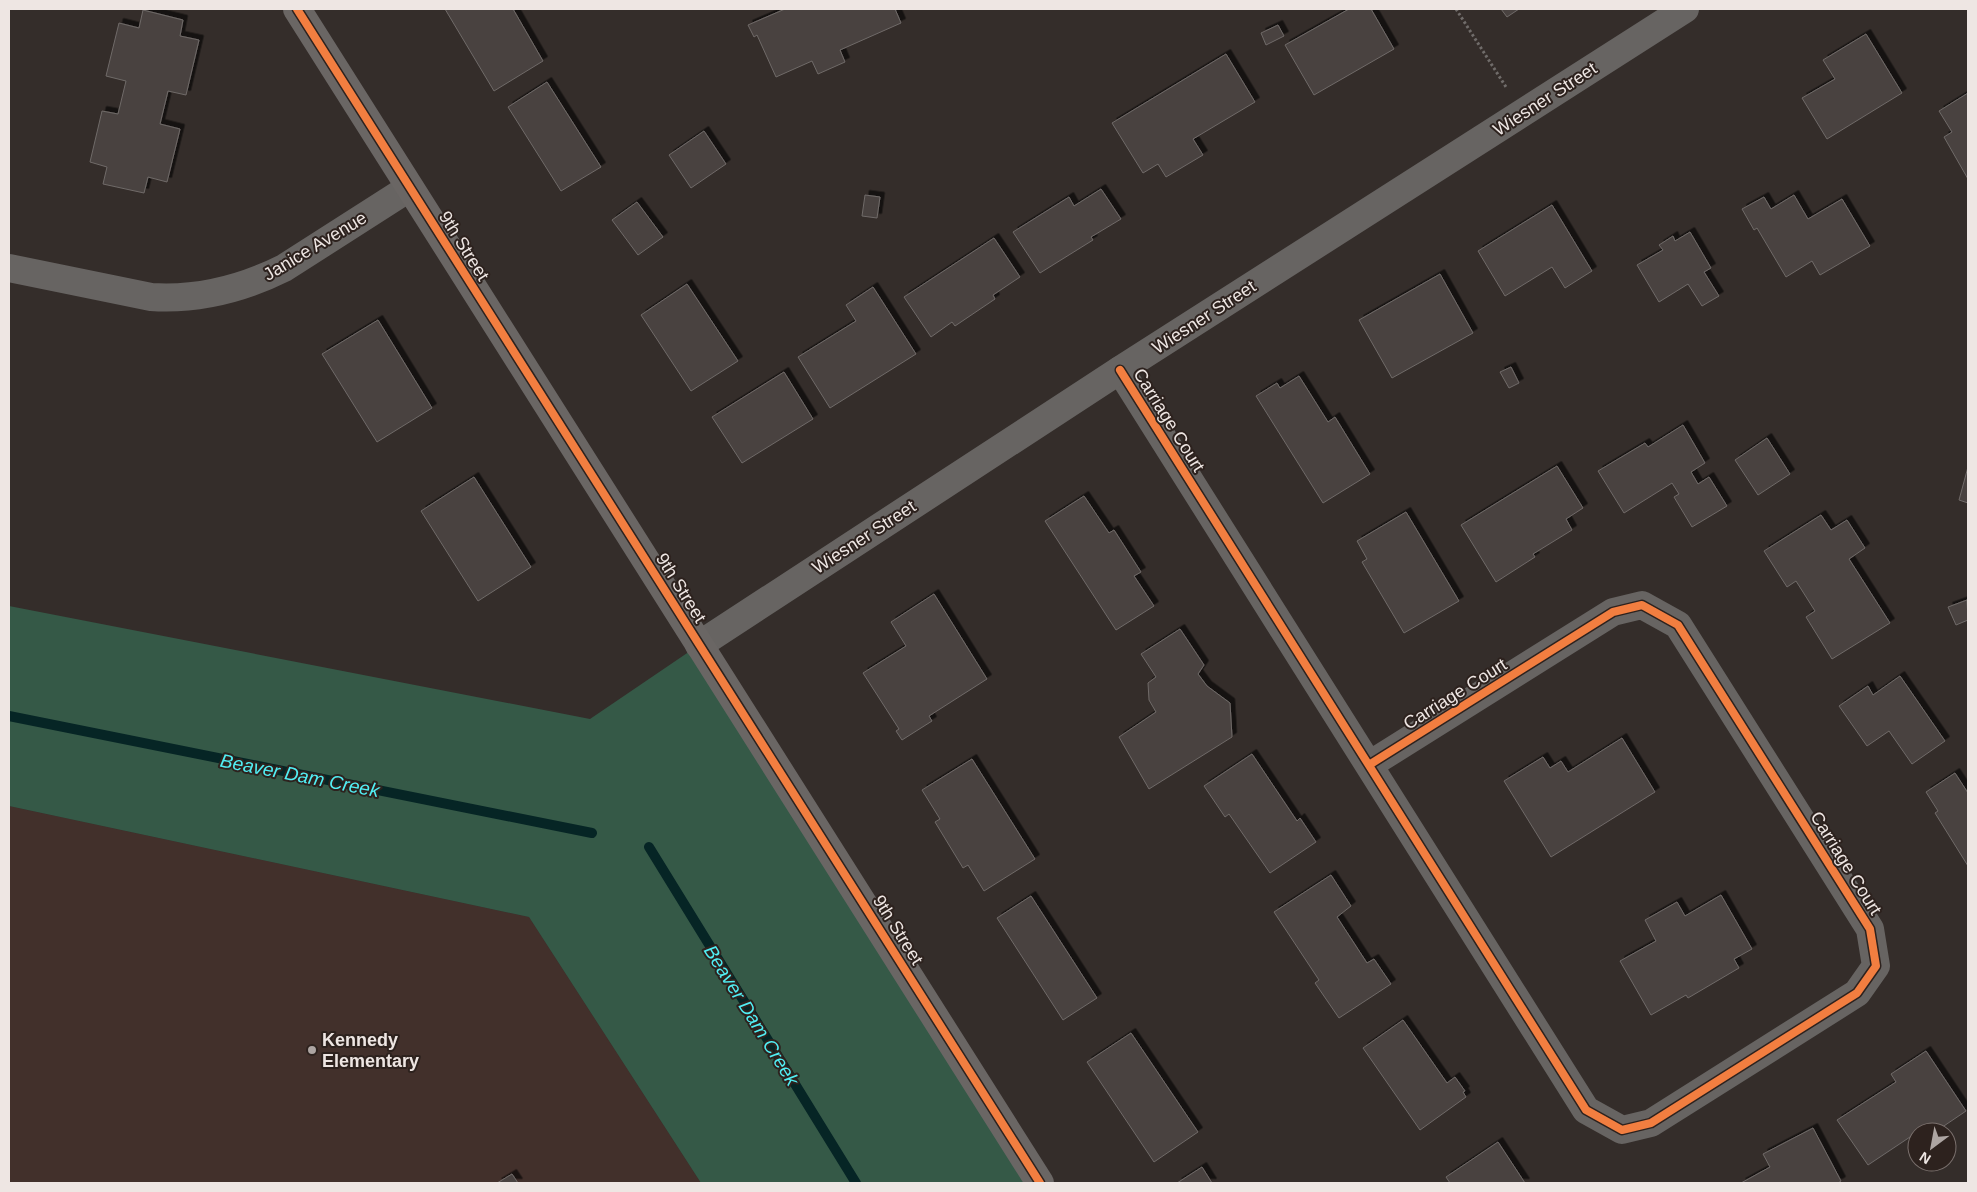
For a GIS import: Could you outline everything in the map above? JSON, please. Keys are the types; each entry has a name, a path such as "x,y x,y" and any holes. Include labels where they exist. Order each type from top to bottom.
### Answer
{"street":[{"name":"9th Street","path":"296,9 1040,1183"},
{"name":"Wiesner Street","path":"699,645 1120,370 1685,9"},
{"name":"Janice Avenue","path":"9,268 151,297 173,298 216,293 264,278 284,268 409,188"},
{"name":"Carriage Court","path":"1120,370 1586,1110 1622,1130 1651,1123 1857,993 1876,966 1870,929 1678,624 1642,605 1613,612 1369,765"}],"path":[{"path":"1456,9 1522,113"}],"shaded area":[{"name":"Kennedy Elementary","path":"9,806 529,917 701,1183 9,1183"}],"green space":[{"path":"9,606 590,719 699,645 1040,1183 701,1183 529,917 9,806"}],"building":[{"path":"445,9 513,9 543,61 494,91"},
{"path":"785,9 895,9 901,23 840,50 845,62 818,74 812,61 776,77 757,35 754,37 748,25"},
{"path":"1349,9 1371,9 1394,49 1314,95 1285,45"},
{"path":"1501,9 1519,9 1507,17"},
{"path":"143,10 183,20 180,36 199,40 186,95 168,91 160,124 180,129 167,182 148,177 144,193 103,184 107,167 90,162 102,111 118,114 126,81 106,76 119,23 139,28"},
{"path":"1278,25 1284,36 1266,45 1261,33"},
{"path":"1866,34 1902,93 1827,139 1802,98 1835,79 1823,60"},
{"path":"1226,54 1255,102 1193,139 1203,155 1166,177 1158,164 1143,173 1112,123"},
{"path":"547,82 601,167 561,191 508,107"},
{"path":"1968,93 1968,179 1944,137 1952,132 1939,111"},
{"path":"704,131 726,164 691,188 669,155"},
{"path":"1101,189 1121,219 1091,237 1093,240 1040,273 1013,232 1069,197 1074,206"},
{"path":"865,195 880,197 877,218 862,216"},
{"path":"1794,195 1808,219 1842,199 1870,246 1820,275 1812,261 1786,277 1757,228 1754,230 1742,209 1764,197 1771,209"},
{"path":"637,202 663,237 638,255 612,220"},
{"path":"1552,205 1592,271 1565,288 1552,267 1505,296 1478,251"},
{"path":"1690,232 1711,268 1704,272 1719,296 1702,306 1688,284 1659,302 1637,265 1663,250 1659,245 1673,236 1675,241"},
{"path":"994,238 1020,277 993,295 995,299 955,326 952,322 931,337 904,297"},
{"path":"1440,274 1473,333 1392,378 1359,320"},
{"path":"687,284 738,361 691,391 641,315"},
{"path":"873,287 916,354 830,408 798,357 856,321 846,305"},
{"path":"378,320 432,408 377,442 322,354"},
{"path":"1511,367 1519,383 1509,388 1500,372"},
{"path":"784,372 813,419 742,463 712,417"},
{"path":"1299,376 1328,422 1335,417 1370,474 1323,503 1256,396 1277,383 1280,388"},
{"path":"1683,425 1705,463 1691,472 1698,484 1709,477 1727,506 1692,527 1674,497 1679,494 1672,483 1624,513 1598,471 1645,443 1648,447"},
{"path":"1767,438 1790,474 1758,495 1735,460"},
{"path":"1557,466 1583,508 1566,519 1572,530 1533,554 1535,557 1496,582 1461,525"},
{"path":"1968,467 1968,503 1959,500"},
{"path":"474,477 531,567 478,601 421,511"},
{"path":"1084,496 1109,533 1114,530 1141,572 1134,576 1154,606 1116,630 1045,521"},
{"path":"1406,512 1459,601 1404,633 1362,562 1367,559 1357,541"},
{"path":"1821,515 1831,530 1847,520 1865,548 1849,559 1890,623 1832,659 1806,617 1815,611 1796,581 1787,587 1764,551"},
{"path":"934,594 987,679 929,716 932,721 902,740 896,731 899,729 863,673 906,646 891,622"},
{"path":"1967,600 1968,620 1956,625 1948,607"},
{"path":"1180,629 1204,665 1198,674 1207,686 1230,703 1232,737 1149,789 1119,737 1156,712 1149,700 1148,683 1156,677 1141,654"},
{"path":"1900,676 1945,741 1912,764 1889,731 1867,746 1839,706 1868,686 1873,695"},
{"path":"1622,738 1655,792 1551,857 1504,781 1543,757 1550,768 1561,761 1568,772"},
{"path":"1252,754 1297,821 1300,818 1316,842 1270,873 1229,814 1225,817 1204,786"},
{"path":"972,759 1035,859 984,891 968,865 963,868 935,822 940,819 922,790"},
{"path":"1955,773 1968,793 1968,866 1935,813 1938,811 1926,792"},
{"path":"1331,875 1351,906 1337,917 1367,963 1374,959 1391,984 1339,1018 1315,983 1319,980 1274,912"},
{"path":"1721,895 1752,949 1734,959 1739,968 1688,998 1686,995 1651,1015 1620,961 1656,941 1645,920 1677,902 1685,916"},
{"path":"1031,896 1097,998 1063,1020 997,918"},
{"path":"1403,1020 1447,1083 1455,1077 1465,1091 1463,1092 1466,1097 1420,1130 1363,1048"},
{"path":"1131,1033 1198,1132 1154,1162 1087,1062"},
{"path":"1926,1051 1966,1111 1950,1122 1907,1122 1907,1139 1868,1165 1837,1120 1896,1082 1891,1074"},
{"path":"1813,1128 1841,1181 1838,1183 1741,1183 1770,1167 1763,1154"},
{"path":"1498,1142 1525,1183 1450,1183 1446,1177"},
{"path":"1202,1167 1212,1183 1177,1183"},
{"path":"512,1174 518,1183 497,1183"}],"waterway":[{"name":"Beaver Dam Creek","path":"9,716 592,833"},
{"name":"Beaver Dam Creek","path":"649,847 856,1183"}],"cycle path":[{"path":"297,9 1040,1183"},
{"path":"1120,370 1586,1110 1622,1130 1651,1123 1857,993 1876,966 1870,929 1678,625 1642,605 1613,612 1369,765"}],"place":[{"name":"Kennedy Elementary","path":"312,1050"}]}
